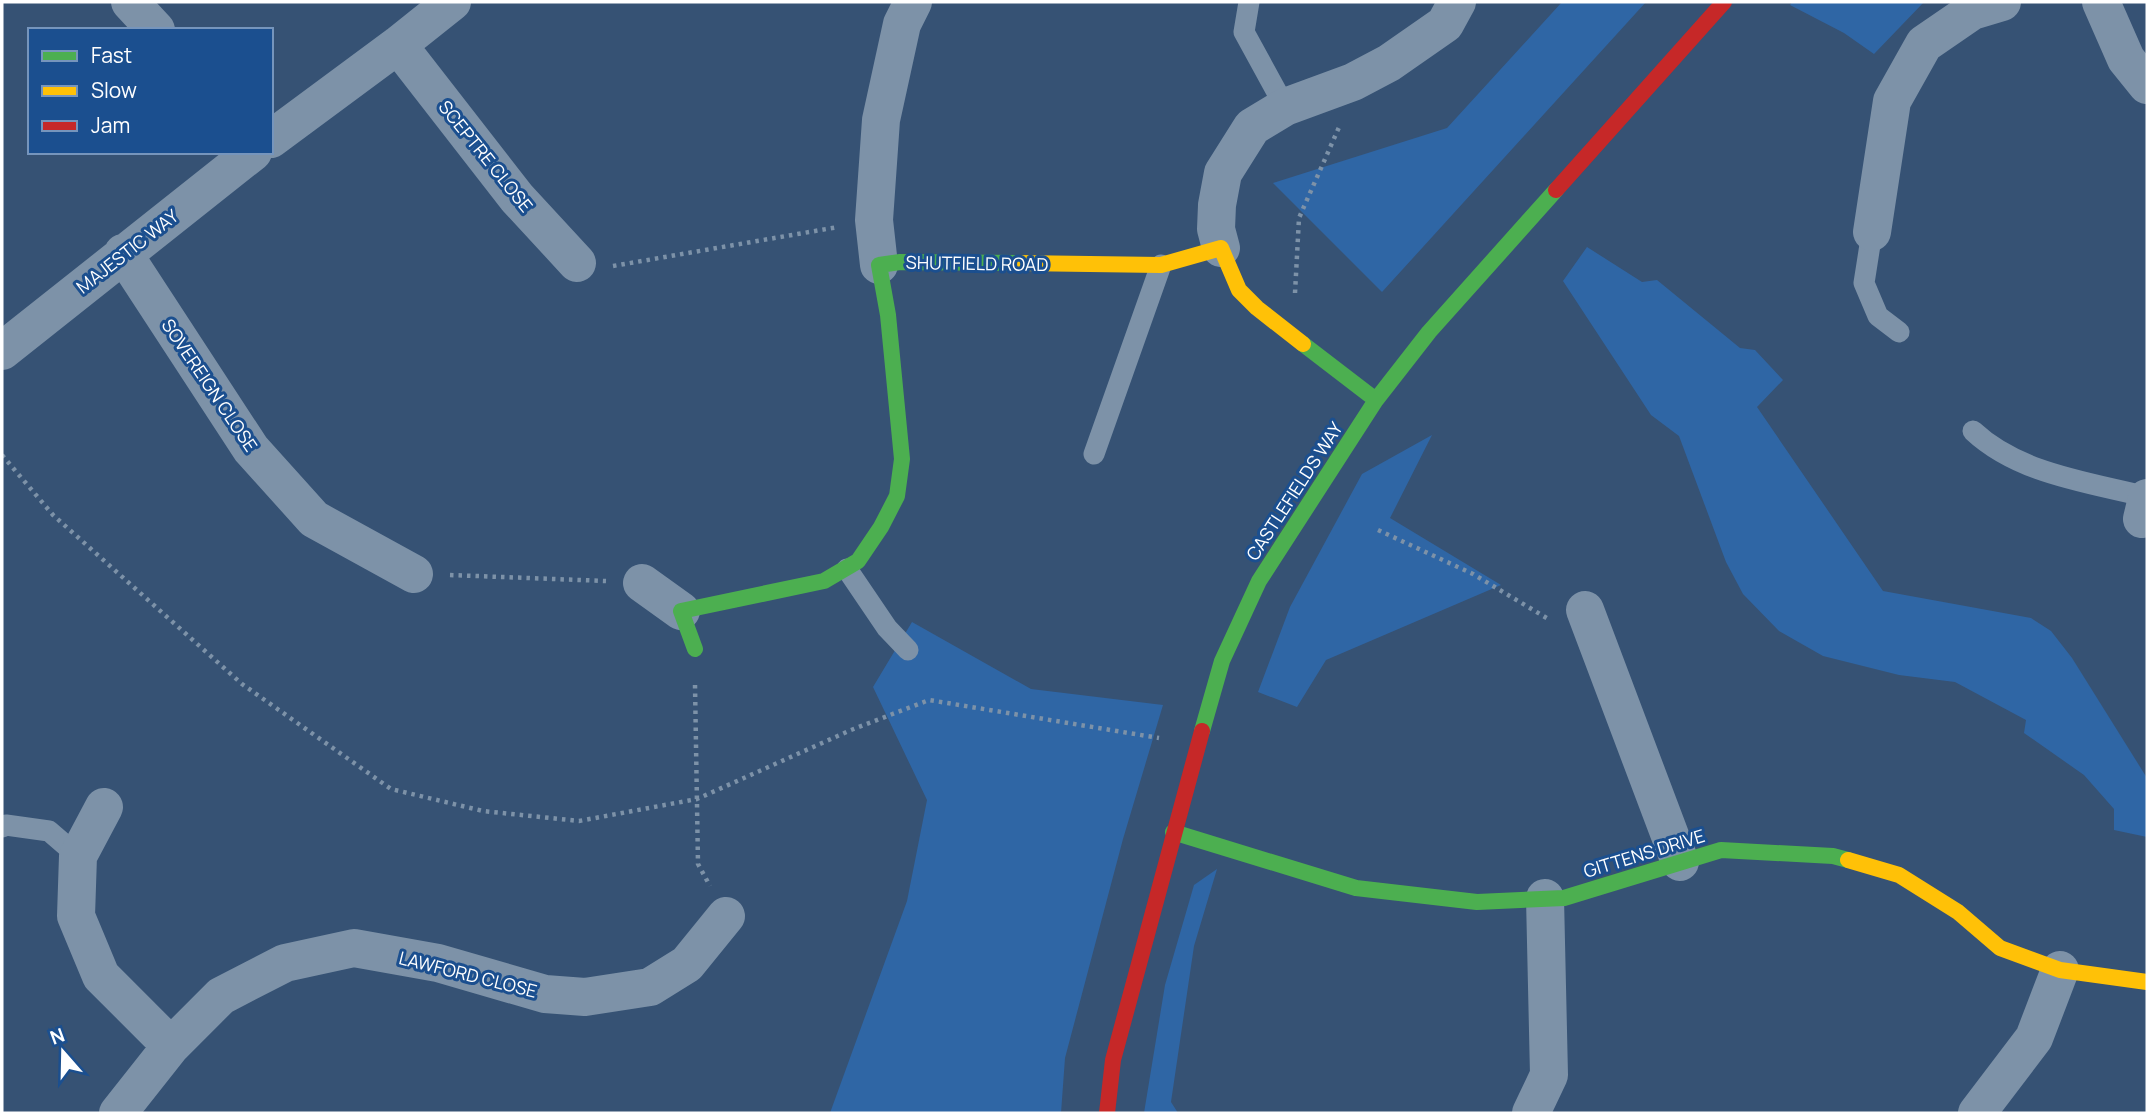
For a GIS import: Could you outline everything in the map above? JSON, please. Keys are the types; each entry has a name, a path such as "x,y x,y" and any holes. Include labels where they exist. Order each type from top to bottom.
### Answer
{"street":[{"path":"130,2 154,28"},
{"path":"273,138 452,2"},
{"path":"879,265 874,220 881,120 902,24 913,2"},
{"path":"1376,400 1257,308 1239,290 1221,248 1216,229 1216,205 1223,173 1252,127 1285,107 1353,82 1389,63 1445,24 1457,2"},
{"name":"CASTLEFIELDS WAY","path":"1107,1113 1113,1060 1173,832 1222,662 1259,582 1376,400 1429,332 1724,2"},
{"path":"1872,232 1892,101 1924,44 1972,11 2002,2"},
{"path":"2102,2 2126,59 2147,85"},
{"name":"SCEPTRE CLOSE","path":"398,45 517,198 577,263"},
{"name":"MAJESTIC WAY","path":"2,351 250,154"},
{"name":"SHUTFIELD ROAD","path":"681,611 824,580 858,561 881,527 897,496 902,459 888,315 879,265 914,262 1161,265 1221,248"},
{"name":"SOVEREIGN CLOSE","path":"123,253 251,449 314,519 414,574"},
{"path":"642,583 681,611 695,649"},
{"path":"1589,620 1680,862"},
{"path":"104,807 78,856 76,916 101,976 171,1046"},
{"name":"GITTENS DRIVE","path":"1173,832 1356,888 1477,902 1564,898 1721,850 1833,856 1899,875 1958,912 2000,948 2060,970 2147,982"},
{"path":"1531,1113 1549,1075 1545,898"},
{"name":"LAWFORD CLOSE","path":"118,1113 171,1046 221,996 285,963 354,948 438,963 545,994 586,997 650,987 687,964 726,916"},
{"path":"1977,1113 2034,1038 2060,970"}],"lane":[{"path":"1249,2 1244,32 1285,107"},
{"path":"1872,232 1864,283 1878,316 1899,332"},
{"path":"1094,454 1161,265"},
{"path":"1973,431 1988,445 2035,468 2145,505"},
{"path":"847,569 887,628 908,650"},
{"path":"2,827 6,825 49,831 78,856"}],"path":[{"path":"1295,296 1299,218 1354,94 1353,82"},
{"path":"577,263 618,266 874,220"},
{"path":"2,455 53,515 242,684 391,789 483,811 579,821 697,799 850,730 929,700 1158,738"},
{"path":"1378,530 1473,575 1560,626 1589,620"},
{"path":"414,574 642,583"},
{"path":"695,649 698,864 726,916"}],"shaded area":[{"path":"1562,2 1646,2 1382,292 1273,183 1447,128"},
{"path":"1792,2 1924,2 1874,54 1844,33 1790,5"},
{"path":"1587,247 1642,282 1657,280 1740,348 1755,350 1783,380 1757,407 1883,591 2031,618 2051,631 2072,658 2147,778 2147,837 2114,830 2114,809 2084,775 2024,733 2026,720 1955,682 1899,675 1823,656 1779,631 1743,594 1726,562 1679,436 1651,415 1563,281"},
{"path":"1432,435 1390,518 1501,585 1326,660 1297,707 1258,692 1290,607 1362,474"},
{"path":"912,622 1031,689 1163,705 1123,839 1065,1058 1061,1113 830,1113 907,901 927,800 873,687"},
{"path":"1217,869 1194,946 1171,1102 1178,1113 1144,1113 1165,985 1194,885"}],"traffic: fast":[{"path":"1202,731 1222,661 1259,581 1376,400 1429,332 1556,190"},
{"path":"695,649 681,611 824,581 858,561 881,527 897,496 902,459 888,315 879,265 900,262 1018,263"},
{"path":"1303,344 1376,400"},
{"path":"1173,832 1356,888 1477,902 1564,898 1721,850 1833,856 1848,860"}],"traffic: slow":[{"path":"1018,263 1161,265 1221,248 1239,290 1257,308 1303,344"},
{"path":"1848,860 1899,875 1958,912 2000,948 2060,970 2147,982"}],"traffic: jam":[{"path":"1556,190 1724,2"},
{"path":"1107,1113 1113,1060 1202,731"}]}
